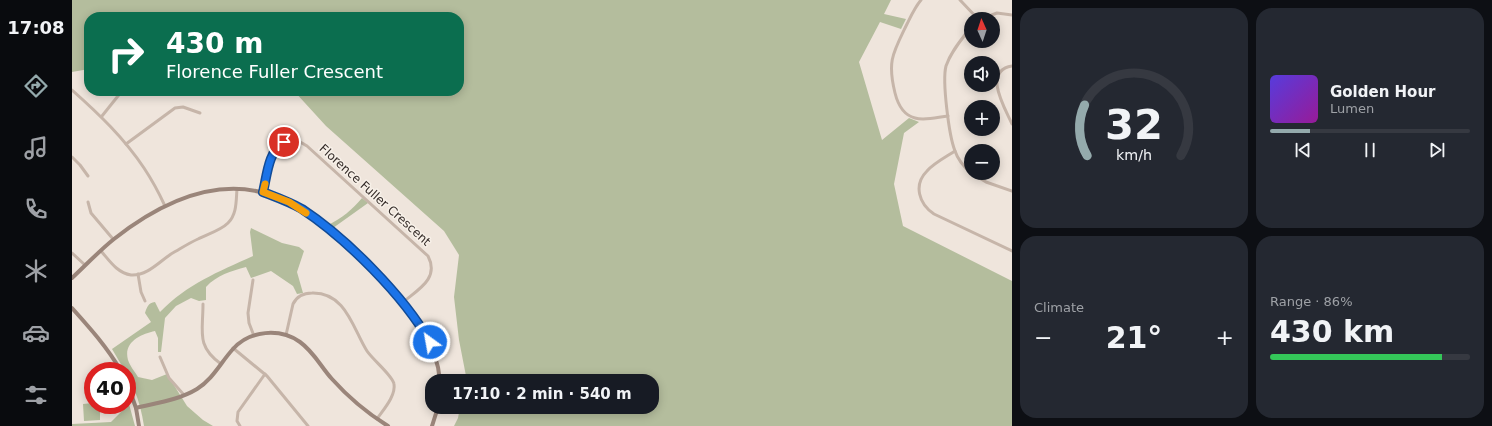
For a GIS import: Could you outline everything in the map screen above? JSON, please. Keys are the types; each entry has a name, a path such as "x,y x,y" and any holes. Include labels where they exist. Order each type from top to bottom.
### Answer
{"street":[{"path":"921,0 895,48 891,61 891,78 898,102 902,110 907,115 916,119 948,116"},
{"path":"960,0 972,12"},
{"path":"1000,13 1012,15"},
{"path":"964,36 954,50 946,66 944,84 948,116 955,151 964,166"},
{"path":"1012,66 1002,70 996,80 997,88 1012,124"},
{"path":"72,90 102,116 126,144 147,173 166,206"},
{"path":"102,116 118,96"},
{"path":"126,144 175,108 183,107 200,113"},
{"name":"Florence Fuller Crescent","path":"263,192 272,156 279,145 289,140 299,141 307,146 428,256 432,268 429,279 402,303"},
{"path":"955,151 928,170 922,178 919,190 922,203 934,214 1012,251"},
{"path":"72,157 88,176"},
{"path":"983,180 1012,191"},
{"path":"101,250 121,271 129,274 138,274 150,270 176,251 201,237 221,229 228,223 234,212 236,189"},
{"path":"72,280 85,265 113,239 146,217 180,198 207,190 236,189 263,192 289,202 316,220 357,255 402,303 424,332 430,342 438,365 439,374"},
{"path":"88,202 91,213 113,239"},
{"path":"72,253 85,265"},
{"path":"138,274 141,292 145,301"},
{"path":"253,280 248,313 249,323 254,336"},
{"path":"286,336 293,304 301,295 316,293 323,294 340,304 350,317 367,351 394,382 393,393 377,419"},
{"path":"203,304 203,343 208,353 221,364"},
{"path":"72,310 97,336 115,362"},
{"path":"139,426 136,408 184,396 205,383 234,348 243,341 266,333 278,333 306,346 344,392 363,409 388,426"},
{"path":"234,348 265,374 308,426"},
{"path":"160,357 169,378 184,396"},
{"path":"240,426 237,421 238,412 265,374"},
{"path":"432,426 436,414"}],"green space":[{"path":"72,0 891,0 884,14 906,19 901,29 880,22 859,62 882,140 909,118 919,122 904,133 894,184 903,226 1012,281 1012,426 454,426 459,414 659,414 659,374 466,374 459,340 454,297 459,255 444,231 326,126 299,96 464,96 464,12 84,12 84,70 72,72"},
{"path":"362,198 368,203 333,228 328,225 338,220"},
{"path":"251,228 282,243 299,247 304,251 297,272 303,293 297,294 293,286 271,271 251,278 246,267 224,274 215,279 206,287 206,300 199,301 191,298 176,306 165,318 161,352 158,352 158,338 155,331 144,334 134,340 128,348 127,354 129,362 120,362 112,349 151,322 145,313 149,304 155,302 160,312 170,302 192,286 215,273 253,256 250,232"},
{"path":"136,374 138,377 152,380 167,374 187,406 203,420 213,426 144,426 136,395"},
{"path":"83,404 84,414 100,414 100,420 84,421"},
{"path":"119,414 132,414 135,426 72,426 72,424 111,422"}],"slow traffic":[{"path":"265,184 263,192 289,202 306,213"}],"route":[{"path":"284,142 274,151 263,192 289,202 302,210 357,255 393,292 415,319 430,342"}]}
